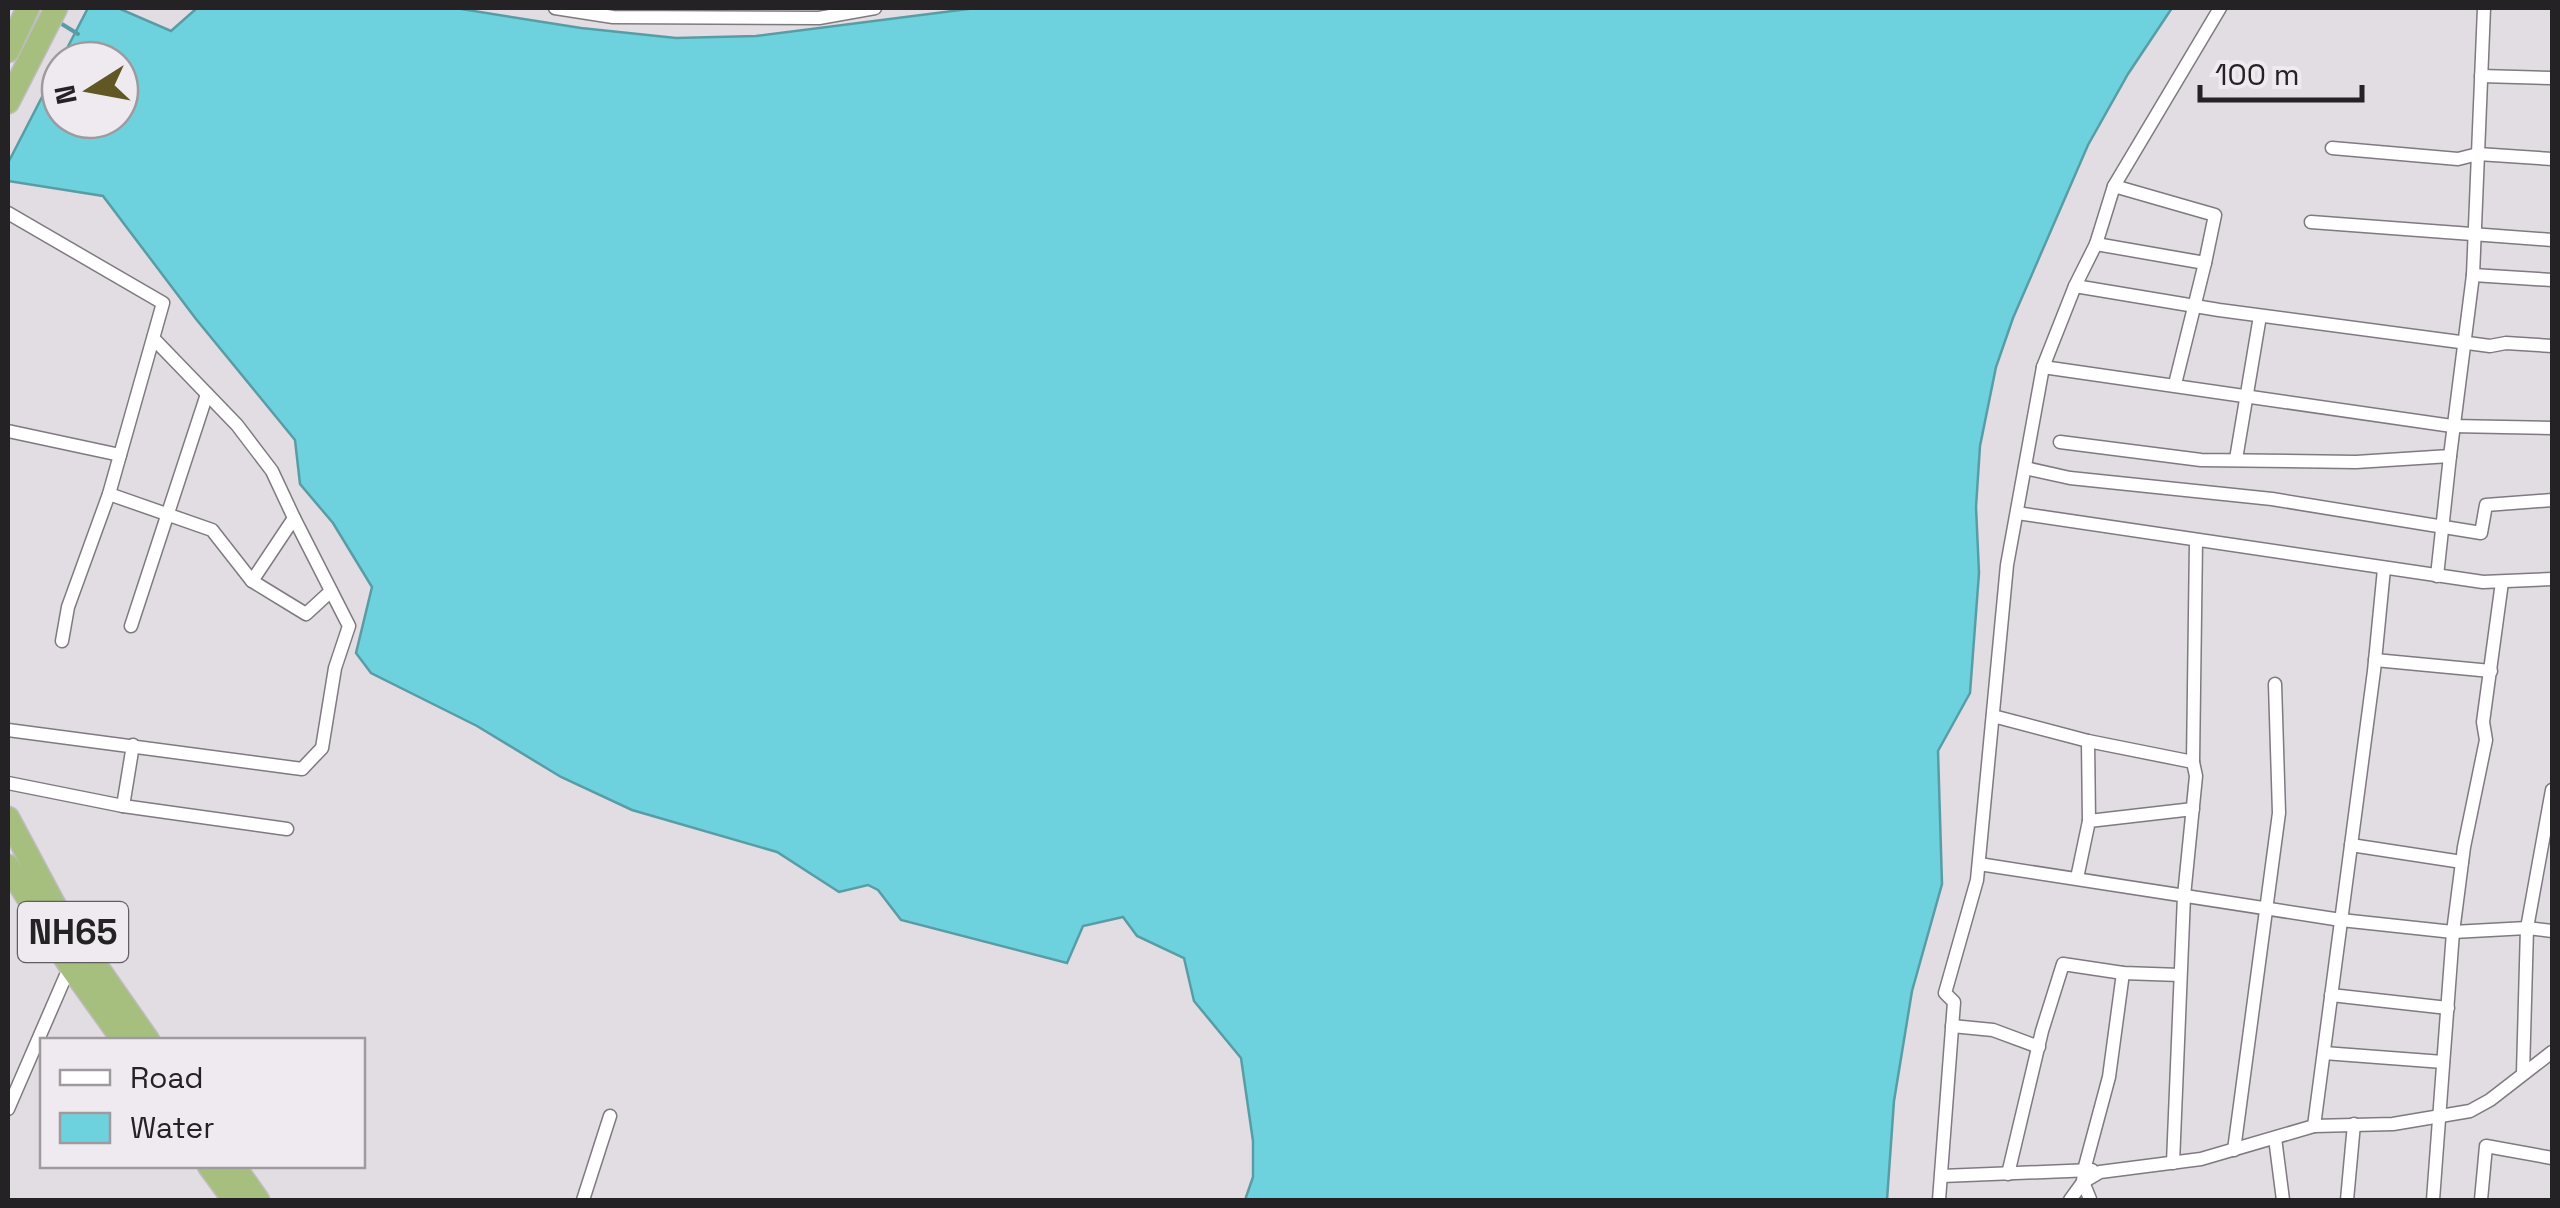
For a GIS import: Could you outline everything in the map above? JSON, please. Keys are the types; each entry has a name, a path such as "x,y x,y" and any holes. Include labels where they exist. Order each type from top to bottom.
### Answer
{"highway":[{"path":"8,51 30,24 56,8"},
{"path":"8,102 30,24"},
{"name":"NH65","path":"8,818 56,908 147,1038"},
{"name":"NH65","path":"8,866 70,966 122,1038"},
{"path":"211,1168 234,1200"},
{"path":"235,1168 258,1200"}],"street":[{"path":"555,8 819,18 875,8"},
{"path":"1938,1200 1954,1002 1945,993 1977,880 2007,565 2043,366 2074,286 2096,244 2114,186 2220,8"},
{"path":"2437,576 2473,275 2484,8"},
{"path":"2480,76 2552,78"},
{"path":"2332,148 2458,158 2478,154 2552,159"},
{"path":"2114,186 2215,214 2175,384"},
{"path":"8,213 163,303 109,494 68,607 62,641"},
{"path":"2311,222 2552,240"},
{"path":"2096,244 2205,263"},
{"path":"2473,275 2552,280"},
{"path":"2074,286 2260,316 2490,346 2506,342 2552,346"},
{"path":"2236,459 2260,316"},
{"path":"8,730 302,769 322,748 335,668 349,626 272,471 237,425 153,338"},
{"path":"2043,366 2452,426 2552,428"},
{"path":"132,626 207,394"},
{"path":"8,430 120,455"},
{"path":"2060,442 2202,460 2356,462 2450,456"},
{"path":"2024,468 2070,478 2272,500 2481,533 2486,505 2552,500"},
{"path":"109,494 212,530 252,581 306,614 331,591"},
{"path":"2017,512 2437,576 2502,582 2552,579"},
{"path":"252,581 294,518"},
{"path":"2173,1162 2184,896 2196,776 2196,541"},
{"path":"2314,1126 2384,569"},
{"path":"2434,1200 2454,932 2462,862 2486,740 2484,722 2502,582"},
{"path":"2375,660 2491,671"},
{"path":"2234,1150 2279,813 2275,684"},
{"path":"1993,716 2088,741 2193,762"},
{"path":"2076,878 2088,821 2088,741"},
{"path":"124,806 133,745"},
{"path":"8,784 124,806 288,829"},
{"path":"2523,1073 2527,928 2552,790"},
{"path":"2088,821 2192,810"},
{"path":"2350,845 2462,862"},
{"path":"1979,864 2341,920 2454,932 2527,928 2552,932"},
{"path":"2008,1174 2038,1046 2063,964 2123,973 2180,975"},
{"path":"8,1109 70,966"},
{"path":"2078,1187 2109,1077 2123,973"},
{"path":"2331,995 2448,1008"},
{"path":"1952,1026 1993,1030 2038,1046"},
{"path":"2078,1187 2092,1175 2110,1170 2234,1150 2314,1126 2394,1124 2480,1106 2552,1052"},
{"path":"2324,1053 2444,1062"},
{"path":"584,1200 610,1116"},
{"path":"2347,1200 2354,1124"},
{"path":"2275,1138 2284,1200"},
{"path":"2481,1200 2486,1146 2552,1158"},
{"path":"1942,1176 2008,1174 2078,1187 2094,1200"}],"water":[{"path":"88,8 118,8 171,31 197,8 455,8 676,38 756,36 976,8 2172,8 2128,74 2088,145 2013,318 1996,367 1980,446 1976,507 1979,573 1970,693 1938,751 1942,884 1912,991 1894,1101 1887,1200 1245,1200 1253,1177 1253,1141 1241,1058 1194,1001 1184,958 1137,936 1123,917 1083,926 1067,963 901,920 878,890 868,885 839,892 777,852 632,810 561,777 477,726 371,673 356,653 372,587 333,523 300,484 295,440 103,196 8,181 8,163 40,101 40,140 140,140 140,40 71,40"}],"waterway":[{"path":"57,21 78,34"}]}
